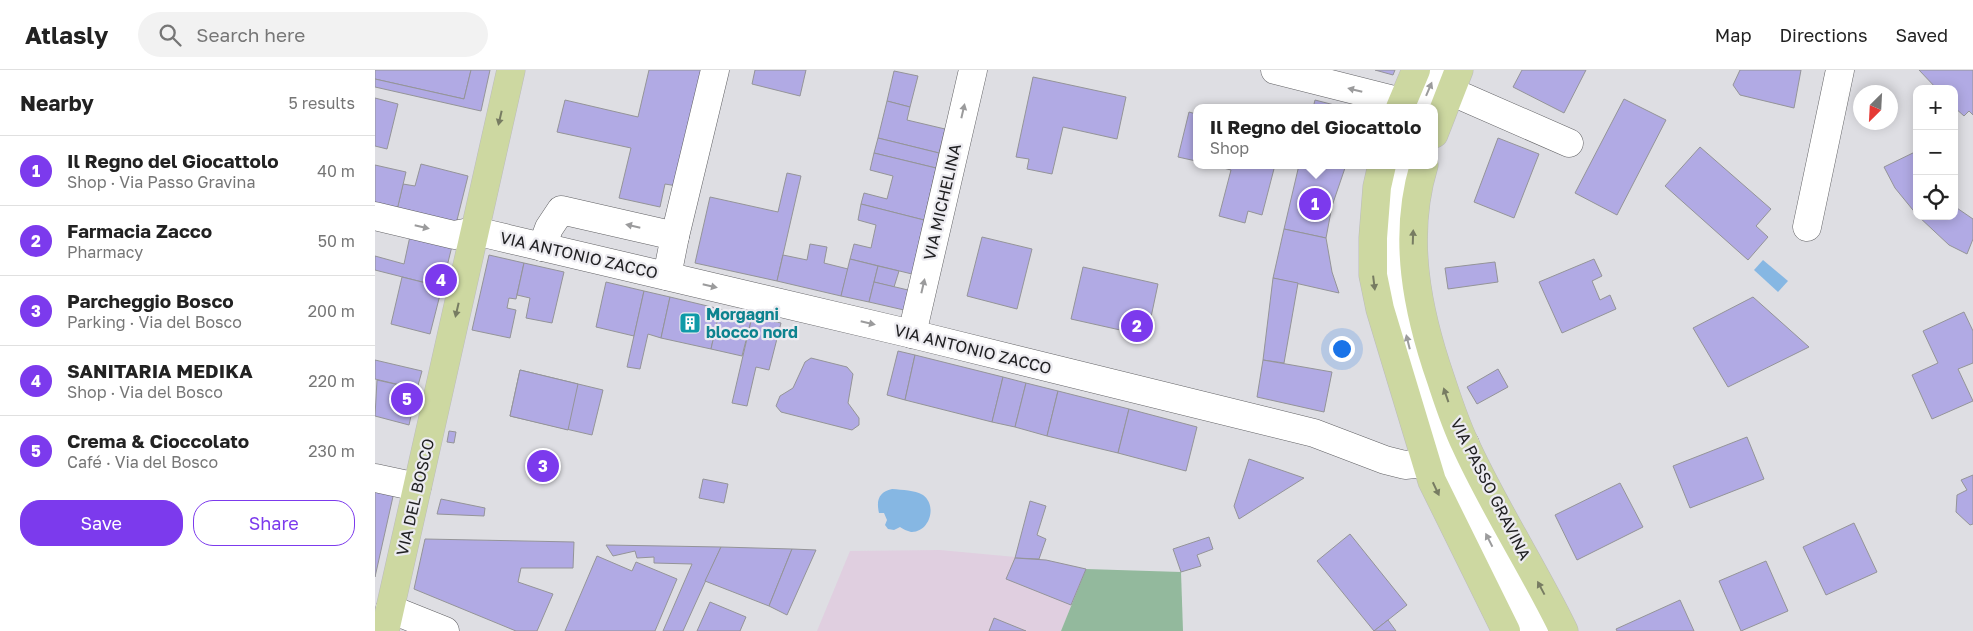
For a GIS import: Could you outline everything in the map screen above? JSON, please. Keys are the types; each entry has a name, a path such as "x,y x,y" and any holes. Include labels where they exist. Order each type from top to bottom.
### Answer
{"main road":[{"name":"VIA DEL BOSCO","path":"387,620 511,70"},
{"path":"1408,104 1415,70"},
{"path":"1438,119 1449,77"},
{"name":"VIA PASSO GRAVINA","path":"1381,169 1377,187 1373,238 1376,294 1445,454 1564,631"},
{"name":"VIA PASSO GRAVINA","path":"1423,169 1415,208 1413,240 1415,288 1433,356 1445,454 1446,511 1506,631"}],"street":[{"path":"667,276 715,70"},
{"name":"VIA MICHELINA","path":"912,334 973,70"},
{"path":"1275,70 1401,104"},
{"path":"1807,227 1840,70"},
{"path":"1411,104 1449,77 1569,143"},
{"path":"1402,169 1394,218 1393,258 1396,291 1409,346 1445,454 1534,631"},
{"path":"542,247 549,228 561,210 675,236"},
{"path":"375,216 454,235 475,231"},
{"name":"VIA ANTONIO ZACCO","path":"475,231 912,334 1314,434 1385,460 1405,465 1445,454"},
{"path":"375,478 417,487"},
{"path":"387,620 445,631"}],"shaded area":[{"path":"940,550 1046,560 1086,569 1061,631 817,631 850,551"}],"green space":[{"path":"1086,569 1181,572 1183,631 1061,631"}],"water":[{"path":"1763,260 1788,281 1778,292 1754,270"},
{"path":"892,489 916,492 928,500 931,512 927,524 923,528 911,532 900,527 894,530 888,529 885,525 887,520 884,513 879,513 878,500 881,494"}],"building":[{"path":"375,70 471,70 464,99 375,79"},
{"path":"471,70 490,70 481,111 375,87 375,79 464,99"},
{"path":"649,70 703,70 677,186 665,184 660,207 619,198 631,148 557,132 565,100 638,117"},
{"path":"755,70 806,70 800,96 752,84"},
{"path":"1375,70 1395,70 1393,75"},
{"path":"1522,70 1586,70 1564,113 1513,87"},
{"path":"1740,70 1801,70 1794,108 1740,95 1733,85"},
{"path":"1919,70 1973,70 1973,115 1969,111 1964,116 1958,111 1958,85 1933,85"},
{"path":"894,71 918,76 910,107 887,101"},
{"path":"1033,77 1126,97 1117,139 1063,127 1052,174 1027,169 1029,159 1016,157"},
{"path":"375,98 398,104 387,149 375,146"},
{"path":"1624,99 1666,120 1617,215 1575,193"},
{"path":"1315,100 1330,104 1314,104"},
{"path":"887,101 910,107 907,120 945,129 939,153 878,138"},
{"path":"1189,112 1193,113 1193,160 1178,157"},
{"path":"878,138 939,153 936,168 874,153"},
{"path":"1498,138 1539,154 1514,218 1474,202"},
{"path":"1700,147 1771,209 1756,226 1768,237 1748,260 1665,186"},
{"path":"874,153 936,168 924,220 861,204 864,193 887,199 893,176 870,170"},
{"path":"1913,153 1913,210 1895,188 1884,167"},
{"path":"421,164 468,176 456,224 397,210 403,184 415,186"},
{"path":"375,165 406,172 397,210 375,204"},
{"path":"1227,169 1274,169 1262,215 1248,211 1245,223 1219,216 1231,170"},
{"path":"1298,169 1345,169 1332,206 1326,238 1284,229"},
{"path":"787,173 801,176 777,281 695,263 710,197 778,212"},
{"path":"861,204 924,220 912,274 850,259 854,244 871,248 876,225 858,220"},
{"path":"1958,209 1973,219 1973,239 1967,254 1949,245 1922,220 1958,220"},
{"path":"1284,229 1326,238 1332,272 1339,293 1273,278"},
{"path":"410,236 452,246 442,287 375,270 375,256 404,264"},
{"path":"982,237 1032,249 1017,309 967,296"},
{"path":"810,244 827,247 824,263 848,269 841,296 777,281 783,255 807,260"},
{"path":"489,255 524,263 516,299 509,298 507,308 516,310 510,338 472,330"},
{"path":"850,259 878,266 869,302 841,296"},
{"path":"1594,259 1602,276 1592,281 1600,300 1610,295 1616,309 1562,333 1539,282"},
{"path":"1495,262 1498,282 1448,289 1445,268"},
{"path":"524,263 564,272 552,323 526,318 530,298 517,295"},
{"path":"878,266 899,271 894,287 874,282"},
{"path":"1083,267 1158,284 1147,336 1071,319"},
{"path":"402,277 442,287 430,334 391,324"},
{"path":"1273,278 1298,283 1284,363 1263,360"},
{"path":"606,282 644,291 634,336 596,327"},
{"path":"874,282 908,290 904,310 869,302"},
{"path":"644,291 670,297 661,338 648,334 640,369 627,367"},
{"name":"Morgagni blocco nord","path":"670,297 720,309 711,349 661,338"},
{"path":"1753,297 1809,347 1728,387 1693,328"},
{"path":"720,309 752,317 742,356 711,349"},
{"path":"1964,312 1973,331 1973,363 1958,369 1973,401 1932,419 1912,375 1938,363 1923,331"},
{"path":"752,317 781,323 769,370 756,367 747,406 732,403"},
{"path":"898,351 915,355 905,400 887,395"},
{"path":"915,355 1003,377 992,422 905,400"},
{"path":"811,358 847,367 853,374 848,403 859,418 859,425 852,430 781,412 776,406 780,396 793,388 805,362"},
{"path":"375,360 422,371 417,389 375,379"},
{"path":"1263,360 1332,372 1324,412 1257,397"},
{"path":"1498,369 1508,387 1477,404 1467,387"},
{"path":"520,370 603,390 592,435 510,416"},
{"path":"520,370 578,384 568,430 510,416"},
{"path":"1003,377 1026,383 1015,427 992,422"},
{"path":"377,380 417,389 409,425 375,416"},
{"path":"1026,383 1058,391 1047,436 1015,427"},
{"path":"1058,391 1129,409 1118,453 1047,436"},
{"path":"1129,409 1197,427 1186,471 1118,453"},
{"path":"449,431 456,432 454,443 447,442"},
{"path":"1747,437 1764,479 1690,508 1673,466"},
{"path":"1249,459 1304,478 1239,519 1234,506"},
{"path":"1973,475 1973,524 1970,525 1956,512 1957,495 1967,490 1961,480"},
{"path":"703,479 728,484 724,503 699,498"},
{"path":"1620,483 1643,527 1577,560 1555,515"},
{"path":"375,488 394,492 375,577"},
{"path":"441,499 485,508 484,516 437,514"},
{"path":"1030,501 1046,506 1037,535 1046,539 1039,559 1015,558"},
{"path":"1854,523 1877,572 1826,595 1803,547"},
{"path":"1350,534 1407,605 1374,631 1317,561"},
{"path":"1209,537 1213,549 1197,555 1201,566 1181,572 1173,549"},
{"path":"425,539 574,542 573,568 521,568 518,582 553,594 537,631 516,631 414,589"},
{"path":"606,545 721,547 683,631 663,631 692,564 654,563 654,557 637,558 635,551 613,556"},
{"path":"721,547 792,549 769,606 705,581"},
{"path":"792,549 816,550 787,615 769,606"},
{"path":"597,556 632,571 636,562 677,579 655,631 565,631"},
{"path":"1015,558 1046,560 1086,569 1071,605 1006,579"},
{"path":"1766,561 1788,611 1741,631 1719,581"},
{"path":"1680,600 1694,631 1617,631 1616,629"},
{"path":"710,602 746,617 740,631 697,631"},
{"path":"994,618 1026,631 989,631"},
{"path":"1388,620 1396,631 1374,631"}],"place":[{"name":"Il Regno del Giocattolo","path":"1315,204"},
{"name":"SANITARIA MEDIKA","path":"441,280"},
{"name":"Morgagni blocco nord","path":"690,323"},
{"name":"Farmacia Zacco","path":"1137,326"},
{"name":"Crema & Cioccolato","path":"407,399"},
{"name":"Parcheggio Bosco","path":"543,466"}]}
